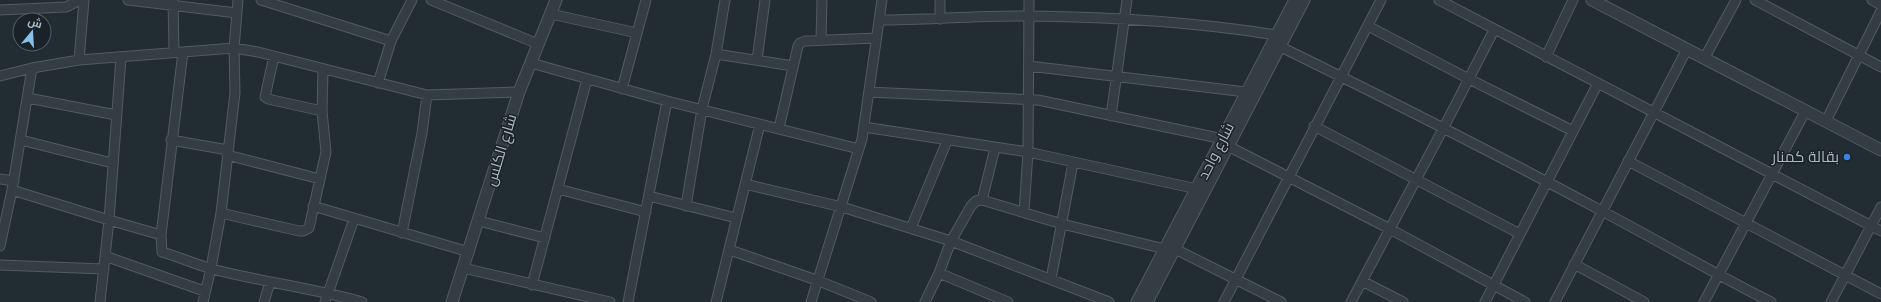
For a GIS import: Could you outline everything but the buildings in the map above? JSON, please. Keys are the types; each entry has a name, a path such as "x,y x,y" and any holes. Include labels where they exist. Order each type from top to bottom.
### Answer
{"street":[{"path":"0,10 66,4 80,0"},
{"path":"79,60 84,0"},
{"path":"128,0 173,3 237,13"},
{"path":"203,302 204,291 211,268 221,213 234,93 234,48 238,0"},
{"path":"261,0 391,41"},
{"path":"378,83 391,41 412,0"},
{"path":"431,0 538,44"},
{"name":"شارع الكلس","path":"452,302 519,92 556,0"},
{"path":"622,89 646,0"},
{"path":"686,206 702,109 716,54 725,0"},
{"path":"757,60 765,0"},
{"path":"821,40 822,0"},
{"path":"811,302 859,149 864,127 882,0"},
{"path":"940,0 940,19"},
{"path":"1024,212 1028,152 1029,0"},
{"path":"1111,116 1127,0"},
{"name":"شارع واحد","path":"1176,236 1278,40 1295,0"},
{"name":"شارع واحد","path":"1147,302 1197,189 1225,142 1246,92 1304,0"},
{"path":"1224,302 1314,126 1381,0"},
{"path":"1546,57 1573,0"},
{"path":"1592,0 1607,3 1687,49 1826,120 1881,150"},
{"path":"1705,58 1736,0"},
{"path":"1755,0 1881,67"},
{"path":"1872,0 1881,5"},
{"path":"1442,1 1494,30 1653,111 1881,231"},
{"path":"173,3 178,52 172,140 161,235 162,252 211,268 270,282 328,292 362,302"},
{"path":"1826,120 1881,11"},
{"path":"551,14 637,33"},
{"path":"879,20 1030,16 1124,20 1243,30 1278,40 1341,76 1444,127 1602,210 1719,276 1771,302"},
{"path":"1368,26 1573,132"},
{"path":"1351,302 1494,30"},
{"path":"779,128 793,66 800,43 821,40 876,38"},
{"path":"0,76 32,68 79,60 121,58 234,48 274,56 427,95 519,92"},
{"path":"1555,302 1653,111 1687,49"},
{"path":"716,54 793,66"},
{"path":"274,56 265,97 275,101 322,112"},
{"path":"100,302 109,220 112,163 121,58"},
{"path":"531,63 587,80 667,101 859,149"},
{"path":"1029,66 1246,92"},
{"path":"0,246 13,185 32,68"},
{"path":"221,213 303,231 309,228 326,152 322,112 323,69"},
{"path":"532,284 587,80"},
{"path":"1485,302 1598,83"},
{"path":"869,92 1028,99 1225,142 1525,302"},
{"path":"402,233 422,133 427,95"},
{"path":"28,98 116,115"},
{"path":"628,302 667,101"},
{"path":"1704,302 1806,110"},
{"path":"716,302 760,124"},
{"path":"1314,126 1520,234"},
{"path":"864,127 947,141 1028,152 1197,189"},
{"path":"21,140 112,163"},
{"path":"172,140 228,152 320,179"},
{"path":"911,228 947,141"},
{"path":"982,200 995,148"},
{"path":"1628,161 1844,276 1881,294"},
{"path":"1051,279 1073,163"},
{"path":"0,179 109,220 161,235"},
{"path":"745,184 842,207 911,228 1051,279 1109,302"},
{"path":"558,189 646,212"},
{"path":"649,196 736,218"},
{"path":"925,302 939,273 951,242 971,206 976,201 982,200 1062,224 1170,249 1236,279 1281,302"},
{"path":"313,206 469,252"},
{"path":"1831,302 1881,207"},
{"path":"324,302 354,219"},
{"path":"479,221 544,238"},
{"name":"شارع واحد","path":"1137,302 1170,249"},
{"path":"730,250 819,280 871,302"},
{"path":"105,256 204,291"},
{"path":"1574,264 1644,302"},
{"path":"0,265 104,269"},
{"path":"464,268 608,302"},
{"path":"939,273 1008,302"},
{"path":"1362,280 1403,302"},
{"path":"264,302 270,282"}],"place":[{"name":"بقالة كمنار","path":"1847,157"}]}
